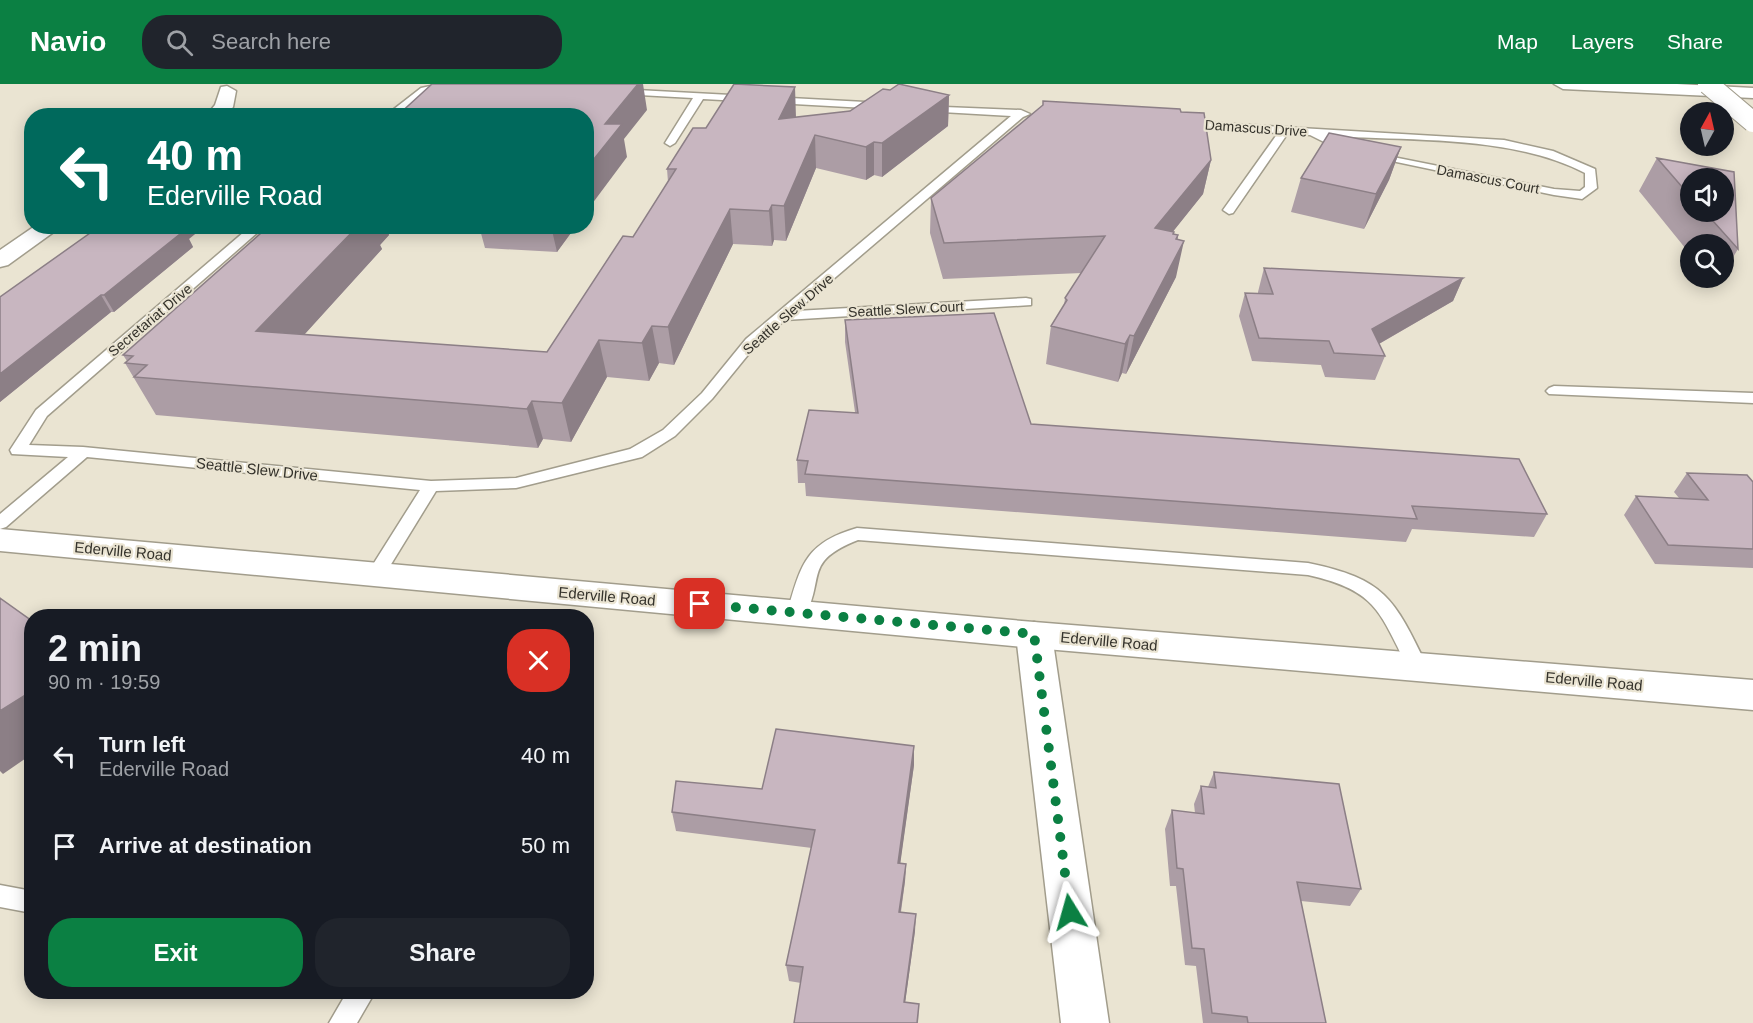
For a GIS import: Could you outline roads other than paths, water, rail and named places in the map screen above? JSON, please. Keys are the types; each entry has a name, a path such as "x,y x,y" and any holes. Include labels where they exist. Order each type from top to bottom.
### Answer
{"main road":[{"path":"1563,84 1753,93"},
{"path":"1708,84 1753,122"},
{"path":"223,108 227,91"},
{"path":"0,260 39,234"},
{"name":"Ederville Road","path":"0,540 1034,634 1753,695"},
{"path":"1034,634 1085,1023"}],"lane":[{"path":"399,108 413,96 440,86 456,84"},
{"path":"605,90 890,106"},
{"path":"670,143 700,95"},
{"name":"Seattle Slew Drive","path":"41,413 18,450 83,452 431,486 516,483 636,453 669,433 707,396 751,342 1026,114 914,107"},
{"name":"Damascus Drive","path":"1170,123 1504,143 1536,148"},
{"path":"1229,210 1285,130"},
{"name":"Damascus Court","path":"1313,132 1348,151 1554,192 1582,195 1591,188 1591,171 1569,159 1536,148"},
{"name":"Secretariat Drive","path":"41,413 250,234"},
{"name":"Seattle Slew Court","path":"785,316 1026,302"},
{"path":"1554,391 1753,398"},
{"path":"0,523 83,452"},
{"path":"376,574 431,486"},
{"path":"797,613 812,558 830,544 857,534 1308,568 1341,574 1368,588 1381,599 1387,605 1417,666"},
{"path":"0,896 24,900"},
{"path":"342,1023 357,999"}]}
